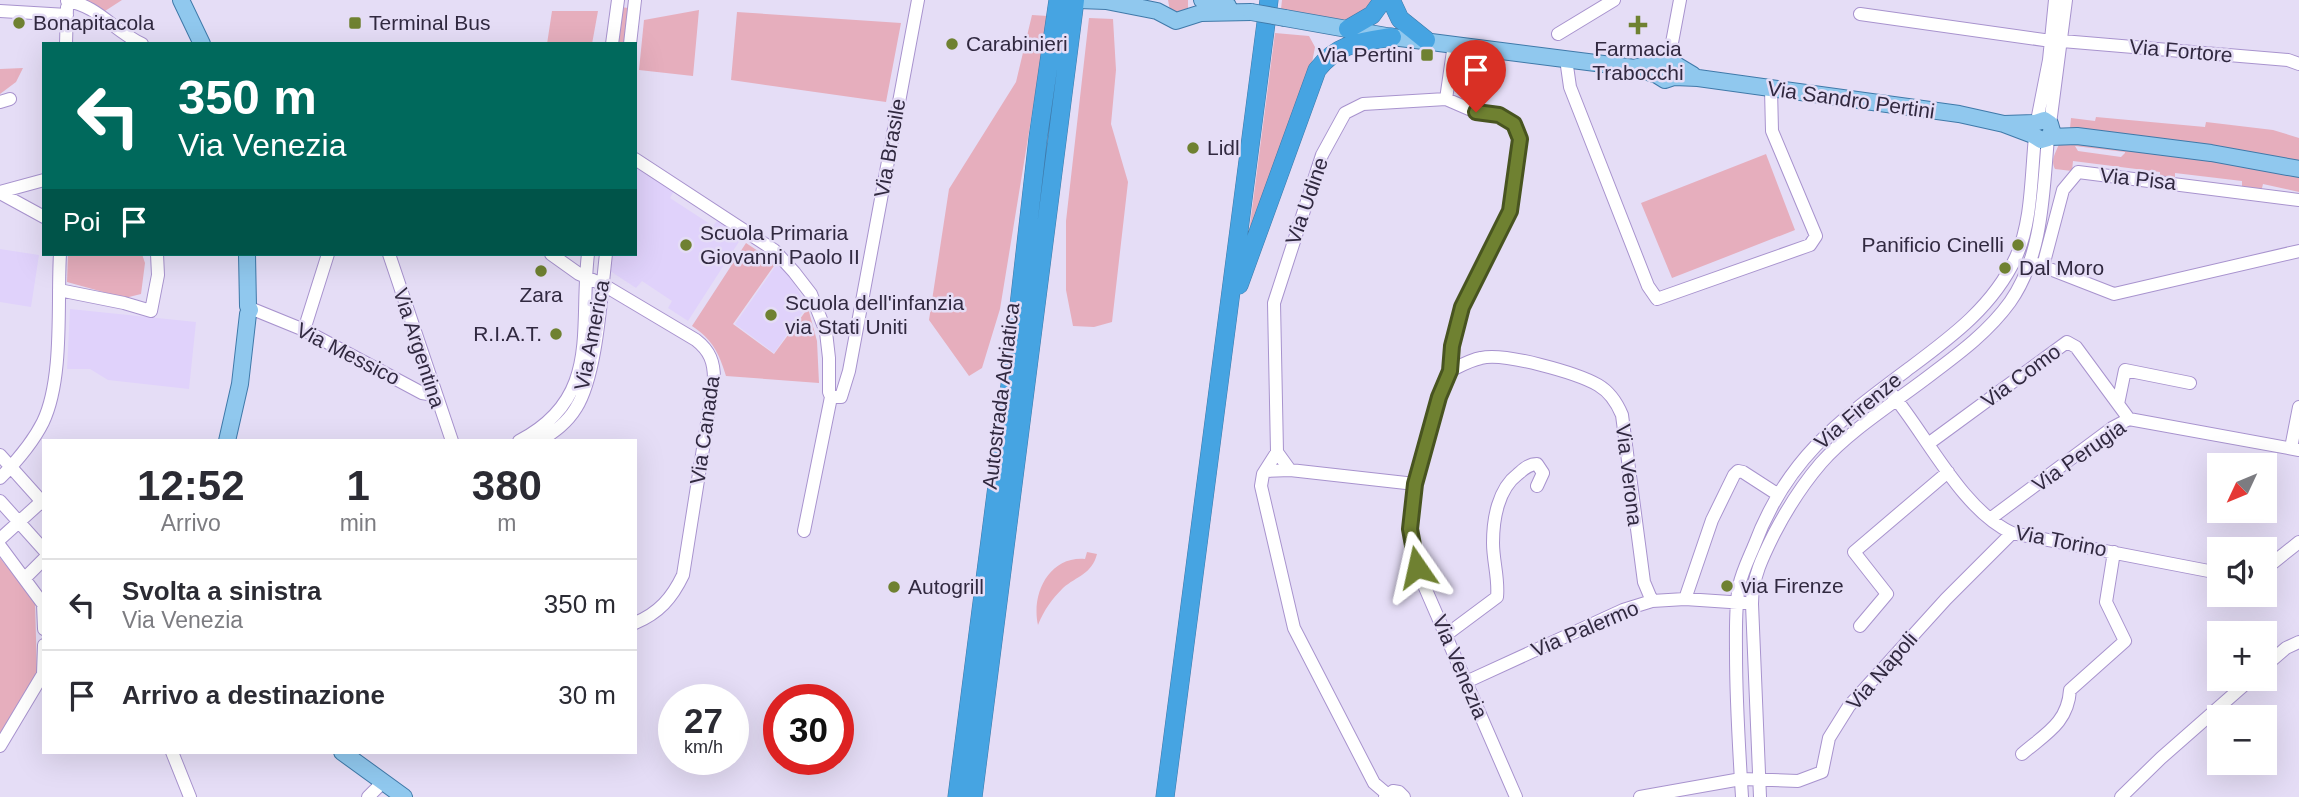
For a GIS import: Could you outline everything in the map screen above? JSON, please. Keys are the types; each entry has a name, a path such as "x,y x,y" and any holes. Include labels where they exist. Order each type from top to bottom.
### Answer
{"highway":[{"name":"Autostrada Adriatica","path":"957,797 1009,398 1038,138 1058,0"},
{"name":"Autostrada Adriatica","path":"973,797 1077,0"},
{"path":"1165,797 1269,0"},
{"path":"1348,29 1389,1"},
{"path":"1371,33 1387,19 1389,1"},
{"path":"1389,1 1400,19 1426,40"},
{"path":"1226,321 1317,70 1327,57 1342,47 1392,37"},
{"path":"1171,753 1178,770 1177,797"}],"main road":[{"path":"178,0 193,42"},
{"path":"178,0 201,42"},
{"path":"1077,0 1108,1 1157,11 1176,21 1186,19 1192,7 1251,12"},
{"path":"1162,0 1161,7 1167,16"},
{"path":"1202,0 1251,12 1392,37 1635,68 1667,65"},
{"name":"Via Sandro Pertini","path":"1667,65 1698,78 1959,114 2077,136 2211,153 2299,169"},
{"path":"227,439 240,384 249,310 245,256"},
{"path":"218,439 249,310"},
{"path":"344,754 404,797"}],"street":[{"path":"612,42 619,0 635,1 630,42"},
{"path":"1558,34 1614,0"},
{"path":"1667,65 1680,0"},
{"path":"2055,0 2056,41"},
{"path":"2042,130 2056,41 2066,0"},
{"name":"Via Brasile","path":"804,531 831,397 841,397 849,371 918,1"},
{"path":"0,11 80,3 102,16 125,36 138,42"},
{"path":"66,42 67,5"},
{"name":"Via Fortore","path":"1860,14 2056,41 2288,60 2299,64"},
{"path":"1446,99 1454,44"},
{"path":"1566,59 1570,87 1599,165 1648,286 1657,299 1810,245 1816,236 1773,131 1770,89"},
{"name":"Via Venezia","path":"1446,99 1476,112 1499,115 1514,124 1520,139 1510,211 1462,307 1452,346 1450,371 1439,397 1415,484 1410,515 1414,555 1423,583 1516,797"},
{"name":"Via Udine","path":"1277,452 1274,303 1322,155 1345,113 1363,104 1446,99"},
{"name":"Via Firenze","path":"1742,797 1751,779 1752,593 1761,560 1797,495 1822,462 1850,437 1986,332 2011,301 2028,269 2038,231 2042,130"},
{"name":"Via Firenze","path":"1760,797 1751,779 1737,705 1738,602 1739,585 1763,520 1777,494 1808,453 1836,424 1972,319 1998,289 2020,245 2042,130"},
{"path":"637,160 774,250 794,272 811,294 826,332 831,397"},
{"name":"Via Pisa","path":"2043,266 2063,190 2078,172 2299,200"},
{"path":"0,192 42,181"},
{"path":"0,192 42,216"},
{"path":"2030,261 2114,294 2299,251"},
{"path":"0,478 27,449 44,419 56,373 60,256"},
{"path":"59,290 151,311 158,275 157,256"},
{"path":"304,331 327,256"},
{"name":"Via Argentina","path":"389,256 451,439"},
{"path":"554,256 593,281"},
{"name":"Via America","path":"543,439 559,429 576,409 587,386 593,281 588,256"},
{"name":"Via America","path":"523,439 552,418 567,399 576,381 582,361 593,281 605,256"},
{"name":"Via Canada","path":"593,281 696,340 705,347 714,367 683,575 667,603 637,622"},
{"name":"Via Messico","path":"249,310 304,331 422,393 434,395"},
{"name":"Via Como","path":"1928,444 2067,342 2076,347 2129,419"},
{"name":"Via Verona","path":"1450,371 1480,358 1497,356 1575,374 1600,385 1613,397 1622,415 1642,571 1652,601"},
{"path":"2118,404 2125,370 2190,383"},
{"name":"Via Torino","path":"1885,386 1964,493 2000,527 2011,533 2207,571"},
{"path":"2295,449 2299,407"},
{"name":"Via Perugia","path":"1990,519 2112,428 2129,419 2295,449"},
{"path":"1290,470 1277,452 1261,479 1261,486 1294,628 1374,783 1386,795 1396,791 1404,797"},
{"path":"0,455 42,502"},
{"path":"1446,635 1497,597 1498,581 1493,544 1497,507 1508,481 1532,464 1537,464 1543,473 1537,486"},
{"path":"1266,471 1290,470 1415,484"},
{"path":"1685,599 1712,520 1734,475 1743,472 1777,494"},
{"path":"1860,626 1887,594 1854,552 1948,472"},
{"path":"0,501 42,548"},
{"path":"0,539 42,504"},
{"name":"Via Napoli","path":"1751,779 1798,781 1822,772 1829,738 1849,706 2011,533"},
{"path":"2277,560 2299,542"},
{"path":"0,546 42,603"},
{"path":"2022,754 2063,719 2069,706 2070,690 2125,641 2106,603 2114,552"},
{"path":"25,578 42,561"},
{"name":"Via Palermo","path":"1466,682 1623,610 1652,601 1685,599 1752,604"},
{"path":"2277,656 2299,642"},
{"path":"0,746 42,676"},
{"path":"2121,797 2237,691"},
{"path":"173,754 190,797"},
{"path":"1640,797 1751,779"},
{"path":"368,797 383,782"}],"shaded area":[{"path":"86,0 122,0 105,11 92,7"},
{"path":"1168,0 1188,0 1188,8 1180,14 1170,11"},
{"path":"1282,0 1377,0 1351,19 1339,20 1281,9"},
{"path":"621,7 628,8 624,42 617,42"},
{"path":"699,10 693,76 639,70 644,20"},
{"path":"552,11 598,11 592,42 547,42"},
{"path":"737,12 901,23 886,102 731,80"},
{"path":"1032,15 1048,16 1000,309 982,368 969,376 929,320 949,189 1016,82"},
{"path":"1089,18 1113,19 1116,70 1111,124 1128,182 1112,322 1094,327 1073,326 1066,290 1066,221"},
{"path":"1275,33 1309,36 1315,47 1311,68 1248,240"},
{"path":"23,68 16,82 0,94 0,69"},
{"path":"2096,117 2205,127 2206,122 2273,130 2299,138 2299,161 2070,128 2071,118 2095,121"},
{"path":"2060,140 2299,173 2299,192 2263,184 2261,192 2242,189 2242,181 2175,173 2175,181 2160,180 2160,172 2073,161 2072,171 2055,169 2054,157","holes":["2075,146 2125,152 2121,157 2078,151"]},
{"path":"1766,154 1795,230 1672,278 1641,203"},
{"name":"Scuola Primaria Giovanni Paolo II","path":"637,166 674,191 670,198 713,226 717,221 742,237 688,321 668,308 672,301 642,281 636,288 610,271 612,256 637,256"},
{"path":"746,243 776,263 733,324 774,354 808,308 817,341 819,383 726,376 714,347 692,326"},
{"path":"0,249 39,255 31,307 0,302"},
{"path":"68,256 143,256 145,263 141,294 125,298 67,282"},
{"name":"Scuola dell'infanzia via Stati Uniti","path":"777,264 789,275 807,306 774,353 735,324"},
{"path":"70,309 196,322 189,389 108,380 90,369 67,369"},
{"path":"1087,552 1097,554 1092,566 1059,592 1038,625 1037,601 1045,579 1061,564 1085,559"},
{"path":"0,558 35,601 37,676 0,735"}],"place":[{"name":"Bonapitacola","path":"19,23"},
{"name":"Terminal Bus","path":"355,23"},
{"name":"Farmacia Trabocchi","path":"1638,25"},
{"name":"Carabinieri","path":"952,44"},
{"name":"Via Pertini","path":"1427,55"},
{"name":"Lidl","path":"1193,148"},
{"name":"Scuola Primaria Giovanni Paolo II","path":"686,245"},
{"name":"Panificio Cinelli","path":"2018,245"},
{"name":"Dal Moro","path":"2005,268"},
{"name":"Zara","path":"541,271"},
{"name":"Scuola dell'infanzia via Stati Uniti","path":"771,315"},
{"name":"R.I.A.T.","path":"556,334"},
{"name":"via Firenze","path":"1727,586"},
{"name":"Autogrill","path":"894,587"}],"route":[{"path":"1417,567 1410,529 1415,484 1439,397 1450,371 1452,346 1462,307 1510,211 1517,165 1520,139 1514,124 1499,115 1476,112"}]}
